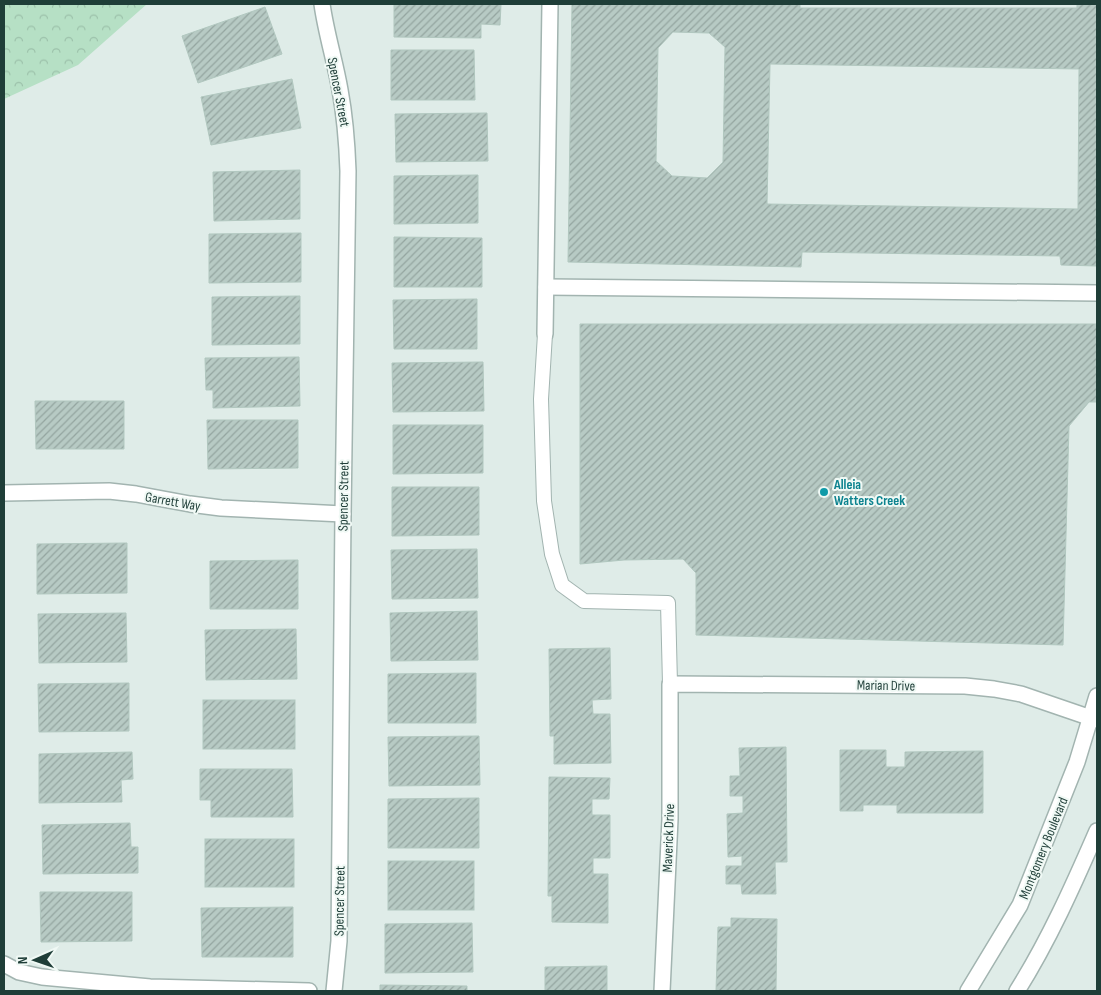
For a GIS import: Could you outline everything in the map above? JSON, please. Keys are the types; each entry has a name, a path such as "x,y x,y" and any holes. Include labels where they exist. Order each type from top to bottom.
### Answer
{"street":[{"name":"Spencer Street","path":"322,4 346,126 348,171 339,941 334,991"},
{"path":"545,334 550,4"},
{"path":"546,287 1097,293"},
{"name":"Garrett Way","path":"4,493 109,491 221,508 343,514"},
{"name":"Marian Drive","path":"670,684 966,686 1021,694 1094,718"},
{"name":"Maverick Drive","path":"662,991 670,819 670,684"},
{"name":"Montgomery Boulevard","path":"968,991 1020,905 1094,718 1097,696"},
{"path":"1017,991 1030,971 1057,920 1097,831"},
{"path":"4,964 19,972 42,977 150,987 309,991"}],"lane":[{"path":"545,334 541,400 544,501 552,554 562,585 584,601 668,603 670,684"}],"green space":[{"path":"4,4 147,4 78,65 4,99"}],"building":[{"path":"394,4 501,4 500,25 481,24 481,38 394,37"},
{"path":"572,4 800,4 800,8 1077,8 1077,4 1097,4 1097,266 1061,265 1060,256 802,252 801,267 568,262","holes":["673,32 709,33 725,47 723,162 707,178 672,176 656,161 658,48","770,64 1079,69 1078,209 767,204"]},
{"path":"265,7 282,54 198,83 182,36"},
{"path":"391,50 474,50 475,100 391,100"},
{"path":"292,79 301,128 211,145 201,97"},
{"path":"487,113 488,161 396,162 395,114"},
{"path":"300,170 300,219 214,221 213,172"},
{"path":"478,175 478,223 394,224 394,176"},
{"path":"301,233 301,282 209,283 209,234"},
{"path":"394,237 482,238 482,287 394,287"},
{"path":"300,296 300,344 212,345 212,297"},
{"path":"477,299 477,349 394,349 393,300"},
{"name":"Alleia Watters Creek","path":"580,324 1097,324 1097,402 1089,402 1069,426 1063,645 696,635 696,573 683,559 624,560 580,564"},
{"path":"299,357 300,406 213,408 213,390 206,390 205,358"},
{"path":"483,362 484,411 393,412 392,363"},
{"path":"35,401 124,401 124,449 36,449"},
{"path":"207,420 298,420 298,468 208,469"},
{"path":"393,425 483,425 483,473 393,474"},
{"path":"392,487 479,487 479,535 392,536"},
{"path":"127,543 127,593 37,594 37,544"},
{"path":"477,549 478,598 392,599 391,550"},
{"path":"298,560 298,609 210,609 210,561"},
{"path":"477,611 478,660 391,661 390,613"},
{"path":"126,613 127,662 39,663 38,614"},
{"path":"296,629 297,679 206,680 205,630"},
{"path":"610,648 611,699 592,700 593,714 610,714 611,763 554,764 554,736 550,736 549,649"},
{"path":"476,673 476,723 388,723 388,674"},
{"path":"129,683 129,731 39,732 38,684"},
{"path":"203,700 295,700 295,749 203,749"},
{"path":"479,736 480,785 389,786 388,737"},
{"path":"786,747 787,862 775,862 776,894 742,894 741,884 726,884 726,866 742,866 742,856 728,857 727,814 743,813 743,796 730,796 730,776 740,776 739,748"},
{"path":"840,750 886,750 886,767 905,767 905,752 983,751 983,813 897,813 897,805 863,805 863,811 840,811"},
{"path":"132,752 133,779 121,780 122,802 39,803 39,754"},
{"path":"200,769 292,769 293,817 211,817 211,800 200,800"},
{"path":"549,777 610,778 609,799 592,799 592,815 610,815 610,858 593,858 593,874 608,874 608,923 552,922 552,896 548,896"},
{"path":"479,798 479,848 388,848 388,799"},
{"path":"130,823 131,847 138,847 138,873 43,874 42,825"},
{"path":"205,839 294,839 294,887 205,887"},
{"path":"388,861 474,861 474,910 388,910"},
{"path":"40,892 132,892 132,941 41,942"},
{"path":"293,907 293,957 202,957 201,908"},
{"path":"731,918 777,919 776,991 716,991 718,927 731,927"},
{"path":"472,923 473,972 385,973 385,924"},
{"path":"607,966 607,991 545,991 545,967"},
{"path":"380,985 467,986 467,991 380,991"}],"place":[{"name":"Alleia Watters Creek","path":"824,492"}]}
